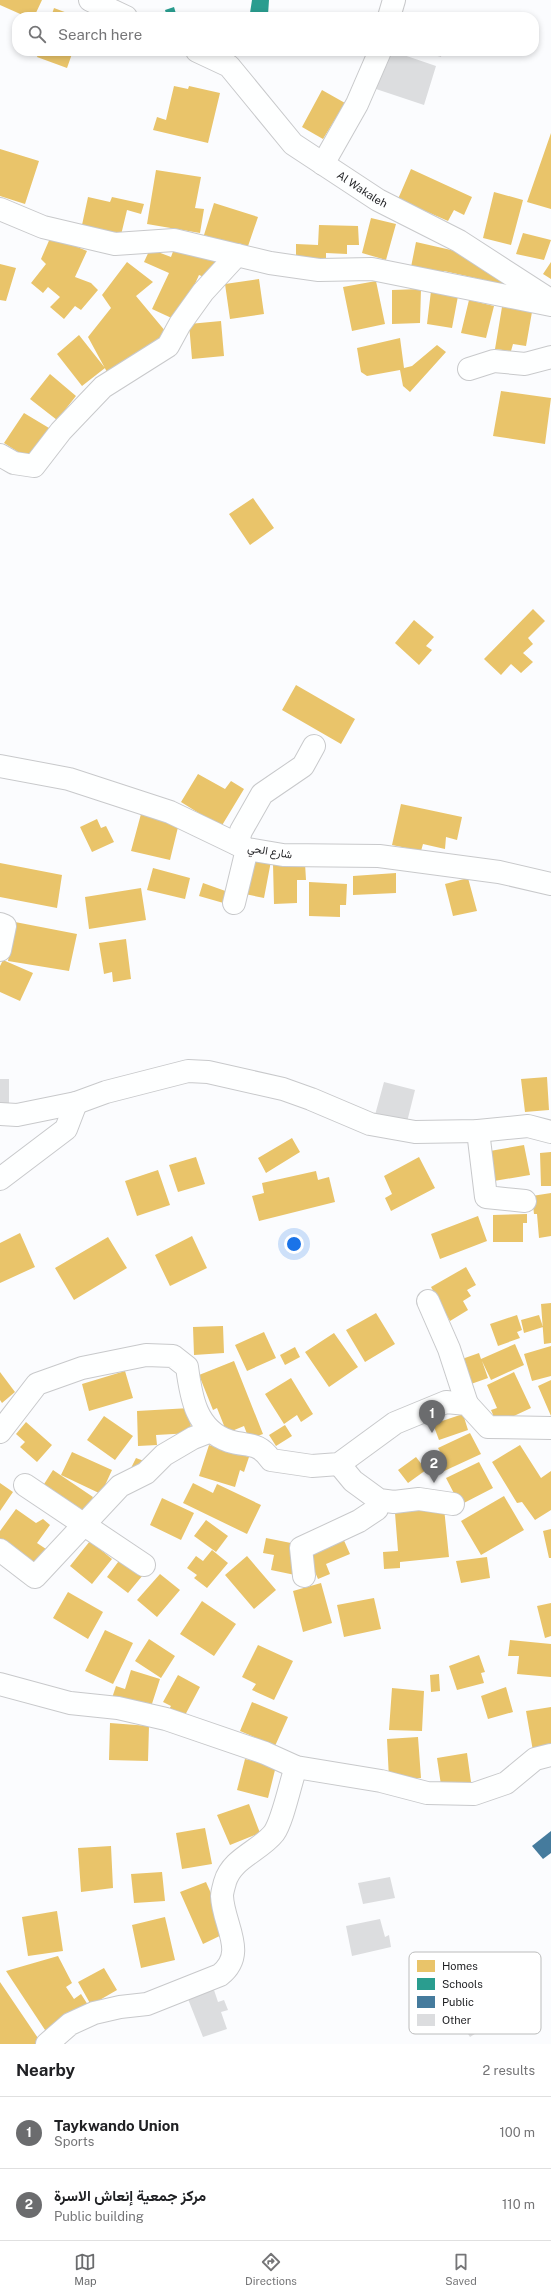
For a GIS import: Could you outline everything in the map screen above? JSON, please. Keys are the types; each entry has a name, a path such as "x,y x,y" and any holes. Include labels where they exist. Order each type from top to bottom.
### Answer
{"street":[{"path":"90,0 115,12"},
{"path":"390,12 394,0"},
{"name":"Al Wakaleh","path":"208,56 229,66 293,144 378,200 459,241 551,301"},
{"path":"323,164 357,104 378,56"},
{"path":"0,209 43,227 115,244 174,240 270,263 320,270 372,270 551,305"},
{"path":"0,455 14,463 34,466 61,431 103,387 168,346 180,324 203,292 237,255"},
{"path":"469,369 494,361 525,364 551,357"},
{"path":"234,903 242,846 241,831 262,794 303,766 314,746"},
{"name":"شارع الحي","path":"0,766 69,780 170,812 242,846 283,855 379,856 499,872 551,884"},
{"path":"0,924 5,926 0,950"},
{"path":"0,1114 17,1115 76,1103 106,1092 188,1071 208,1072 283,1089 317,1101 370,1124 415,1132 478,1131 528,1126 551,1132"},
{"path":"0,1179 66,1129 76,1103"},
{"path":"478,1131 486,1197 525,1201"},
{"path":"428,1301 449,1349 468,1404 488,1427 551,1428"},
{"path":"0,1432 37,1384 82,1368 146,1355 173,1356 187,1367 192,1401 202,1421 211,1431 229,1441 254,1445 264,1450 271,1460 312,1466 339,1464 395,1423 446,1402 468,1404"},
{"path":"0,1550 35,1577 120,1486 146,1473 164,1456 193,1438 211,1431"},
{"path":"339,1464 353,1481 379,1500 394,1502 419,1499 453,1504"},
{"path":"25,1485 144,1566"},
{"path":"304,1576 301,1548 359,1522 377,1509 379,1500"},
{"path":"0,1684 70,1703 118,1708 166,1719 265,1753 296,1767 381,1781 428,1793 474,1794 506,1783 535,1759 551,1756"},
{"path":"47,2044 70,2024 94,2013 120,2006 147,2004 220,1975 229,1968 234,1957 222,1895 227,1875 239,1862 274,1832 283,1812 287,1793 296,1767"}],"building: Homes":[{"path":"0,0 42,0 36,12 16,12 0,5"},
{"path":"54,8 65,12 53,12"},
{"path":"37,56 71,56 67,68"},
{"path":"174,86 188,89 189,86 220,93 208,143 153,130 157,117 166,120"},
{"path":"322,90 345,103 323,139 302,127"},
{"path":"551,133 551,209 527,202"},
{"path":"0,149 39,161 25,204 0,196"},
{"path":"411,169 472,197 464,215 454,210 448,221 398,199"},
{"path":"156,170 201,177 195,208 204,209 200,233 147,224"},
{"path":"494,192 523,200 511,245 483,238"},
{"path":"88,197 110,202 112,197 144,204 141,214 127,210 121,235 82,225"},
{"path":"214,203 258,217 247,249 204,235"},
{"path":"371,218 396,224 386,260 362,253"},
{"path":"319,225 358,226 359,245 347,245 347,254 326,253 326,260 296,259 296,244 318,245"},
{"path":"523,233 551,240 544,260 516,254"},
{"path":"51,236 87,251 75,277 91,283 98,290 81,310 75,306 64,319 50,307 60,297 48,287 43,293 31,283 46,264 41,259"},
{"path":"416,242 473,255 504,276 502,284 444,271 442,275 411,267"},
{"path":"175,246 216,262 209,279 199,275 178,321 152,309 169,273 144,262 150,249 171,257"},
{"path":"127,262 153,282 136,296 166,332 139,355 107,372 88,337 111,308 102,295"},
{"path":"551,262 551,279 543,274"},
{"path":"0,264 16,268 6,301 0,300"},
{"path":"259,279 264,314 230,319 225,284"},
{"path":"376,281 385,324 352,331 343,287"},
{"path":"421,289 420,323 392,324 392,290"},
{"path":"431,291 458,296 452,328 427,324"},
{"path":"469,300 494,306 486,338 461,333"},
{"path":"502,307 532,312 526,346 513,344 511,351 495,349"},
{"path":"221,321 224,356 192,359 189,324"},
{"path":"79,335 105,368 82,386 57,354"},
{"path":"400,338 404,368 412,366 437,345 446,352 410,392 403,386 400,370 367,376 361,372 357,348"},
{"path":"50,374 76,396 57,420 30,399"},
{"path":"501,391 551,398 545,444 493,436"},
{"path":"24,413 49,428 29,459 4,443"},
{"path":"253,498 274,528 250,545 229,514"},
{"path":"533,609 545,621 528,638 533,644 523,653 533,662 521,673 511,664 501,675 484,659"},
{"path":"414,620 434,637 426,646 432,650 419,665 395,643"},
{"path":"296,685 355,719 341,744 282,710"},
{"path":"198,774 225,789 231,781 244,789 221,827 181,802"},
{"path":"401,804 462,817 457,840 446,837 445,849 423,844 421,851 392,845"},
{"path":"141,814 179,823 170,860 131,851"},
{"path":"97,819 101,828 106,826 114,842 92,852 80,827"},
{"path":"252,857 271,861 264,898 245,894"},
{"path":"0,863 62,875 57,908 0,897"},
{"path":"305,863 306,880 297,880 297,903 274,904 273,864"},
{"path":"153,868 190,878 185,899 147,890"},
{"path":"396,873 396,893 353,895 353,876"},
{"path":"468,878 477,911 453,916 445,884"},
{"path":"309,882 347,884 346,905 340,905 340,917 309,916"},
{"path":"203,883 231,893 227,904 199,896"},
{"path":"141,888 146,920 89,929 85,897"},
{"path":"15,922 77,934 69,971 8,961"},
{"path":"126,939 131,979 113,982 112,972 104,974 99,943"},
{"path":"3,960 33,973 20,1001 0,992 0,966"},
{"path":"547,1077 549,1110 525,1112 521,1079"},
{"path":"292,1138 300,1152 266,1173 258,1158"},
{"path":"524,1145 530,1175 494,1181 490,1151"},
{"path":"551,1152 551,1186 541,1186 540,1153"},
{"path":"196,1157 205,1184 178,1192 169,1165"},
{"path":"419,1157 435,1188 391,1211 385,1198 392,1194 384,1176"},
{"path":"158,1170 170,1205 137,1216 125,1181"},
{"path":"316,1171 318,1180 329,1177 335,1202 259,1221 252,1196 264,1193 262,1183"},
{"path":"551,1193 551,1236 539,1238 537,1214 534,1214 532,1196"},
{"path":"527,1214 527,1223 523,1223 523,1242 493,1242 493,1215"},
{"path":"478,1216 487,1241 440,1259 431,1234"},
{"path":"20,1233 35,1267 0,1283 0,1243"},
{"path":"192,1236 207,1268 170,1286 155,1255"},
{"path":"108,1237 127,1268 74,1300 55,1268"},
{"path":"466,1267 476,1285 467,1290 471,1296 463,1301 468,1310 450,1321 431,1287"},
{"path":"551,1303 551,1343 544,1344 541,1304"},
{"path":"376,1313 395,1344 365,1362 346,1330"},
{"path":"517,1315 522,1330 517,1332 520,1338 498,1346 490,1324"},
{"path":"539,1315 543,1327 524,1333 521,1320"},
{"path":"223,1326 224,1353 194,1355 193,1327"},
{"path":"264,1332 276,1358 247,1371 235,1345"},
{"path":"334,1333 358,1367 329,1387 305,1352"},
{"path":"515,1344 524,1365 491,1380 482,1361 488,1378 471,1384 462,1359 479,1353 481,1359"},
{"path":"551,1346 551,1376 532,1381 524,1354"},
{"path":"295,1347 300,1357 285,1365 280,1355"},
{"path":"234,1361 263,1434 249,1439 244,1426 227,1433 217,1408 213,1410 199,1375"},
{"path":"125,1371 133,1398 89,1411 82,1384"},
{"path":"0,1372 15,1392 2,1403 0,1400"},
{"path":"514,1372 531,1408 497,1424 491,1410 497,1408 487,1385"},
{"path":"291,1378 313,1414 301,1422 297,1415 284,1424 265,1394"},
{"path":"551,1380 551,1416 538,1386"},
{"path":"190,1408 191,1433 156,1435 157,1445 138,1446 137,1411"},
{"path":"463,1414 468,1430 439,1440 433,1424"},
{"path":"104,1416 133,1436 115,1460 87,1440"},
{"path":"26,1422 52,1445 37,1462 20,1447 25,1442 16,1434"},
{"path":"285,1425 292,1436 276,1446 269,1435"},
{"path":"470,1433 481,1454 442,1472 438,1460 443,1457 438,1448"},
{"path":"209,1445 249,1457 244,1472 240,1470 235,1487 199,1476"},
{"path":"520,1445 541,1478 551,1471 551,1510 535,1520 522,1502 517,1503 492,1462"},
{"path":"72,1452 112,1470 101,1494 61,1475"},
{"path":"416,1457 426,1470 408,1483 398,1470"},
{"path":"136,1458 144,1461 140,1472 131,1468"},
{"path":"479,1462 493,1488 460,1505 446,1478"},
{"path":"53,1470 93,1497 79,1519 39,1492"},
{"path":"0,1483 13,1492 0,1511"},
{"path":"193,1483 213,1493 217,1484 261,1505 247,1534 183,1503"},
{"path":"504,1496 524,1530 481,1555 461,1521"},
{"path":"162,1498 194,1513 181,1540 150,1525"},
{"path":"444,1508 449,1557 400,1562 400,1568 384,1569 383,1552 398,1551 395,1513"},
{"path":"16,1509 36,1523 43,1519 50,1525 37,1543 46,1549 34,1564 0,1540 0,1531"},
{"path":"206,1520 228,1536 216,1552 194,1536"},
{"path":"551,1529 551,1558 549,1558 543,1531"},
{"path":"342,1536 350,1554 326,1564 330,1574 318,1579 306,1551"},
{"path":"266,1538 296,1544 295,1575 271,1570 274,1555 263,1553"},
{"path":"90,1541 112,1559 92,1584 70,1566"},
{"path":"212,1550 228,1563 207,1588 194,1578 197,1575 187,1568 196,1556 203,1561"},
{"path":"247,1556 276,1590 254,1609 225,1575"},
{"path":"487,1557 490,1578 461,1583 456,1561"},
{"path":"121,1558 143,1575 128,1593 107,1577"},
{"path":"160,1574 180,1590 157,1617 137,1600"},
{"path":"321,1583 332,1623 303,1632 293,1591"},
{"path":"68,1592 103,1612 88,1639 53,1618"},
{"path":"374,1598 381,1629 344,1637 337,1605"},
{"path":"202,1601 236,1624 214,1656 180,1634"},
{"path":"551,1603 551,1636 545,1638 537,1606"},
{"path":"105,1630 133,1643 113,1684 85,1671"},
{"path":"149,1639 175,1656 161,1678 135,1661"},
{"path":"510,1640 551,1644 551,1677 517,1674 519,1656 508,1656"},
{"path":"258,1645 293,1661 274,1700 252,1690 256,1684 242,1677"},
{"path":"479,1655 485,1672 481,1673 484,1683 457,1690 449,1666"},
{"path":"131,1670 160,1679 149,1713 111,1701 116,1686 125,1689"},
{"path":"439,1674 440,1691 431,1692 430,1675"},
{"path":"178,1675 200,1687 183,1719 168,1711 171,1706 163,1702"},
{"path":"506,1687 513,1712 488,1719 481,1696"},
{"path":"392,1688 424,1691 422,1731 389,1730"},
{"path":"252,1702 288,1717 275,1746 240,1731"},
{"path":"551,1707 551,1747 533,1751 526,1711"},
{"path":"110,1723 149,1726 148,1761 109,1760"},
{"path":"418,1737 421,1778 389,1779 387,1739"},
{"path":"467,1753 471,1782 441,1785 437,1758"},
{"path":"245,1759 276,1766 268,1798 237,1790"},
{"path":"249,1804 260,1833 230,1845 217,1815"},
{"path":"205,1828 212,1864 182,1869 176,1833"},
{"path":"111,1846 113,1888 81,1892 78,1848"},
{"path":"162,1872 165,1901 134,1903 131,1874"},
{"path":"206,1882 228,1932 203,1944 180,1892"},
{"path":"57,1911 63,1951 28,1956 22,1917"},
{"path":"165,1917 175,1960 141,1968 132,1925"},
{"path":"58,1956 72,1983 66,1987 74,1999 81,1994 88,2005 47,2033 6,1971"},
{"path":"104,1968 117,1990 91,2005 78,1982"},
{"path":"0,1982 42,2044 0,2044"}],"building: Schools":[{"path":"252,0 269,0 268,12 250,12"},
{"path":"174,7 176,12 166,12 165,10"}],"building: Public":[{"path":"551,1831 551,1853 543,1859 532,1846"}],"building: Other":[{"path":"384,56 407,56 436,66 424,105 373,88"},
{"path":"0,1079 9,1079 9,1105 0,1105"},
{"path":"384,1082 415,1090 407,1122 375,1115"},
{"path":"390,1877 395,1898 363,1904 358,1883"},
{"path":"380,1919 385,1937 389,1935 391,1947 352,1956 346,1926"},
{"path":"214,1990 218,2002 224,2000 228,2010 221,2012 227,2029 203,2037 188,1999"},
{"path":"468,2034 475,2034 470,2037"}],"place":[{"name":"Taykwando Union","path":"432,1433"},
{"name":"مركز جمعية إنعاش الاسرة","path":"434,1483"}]}
